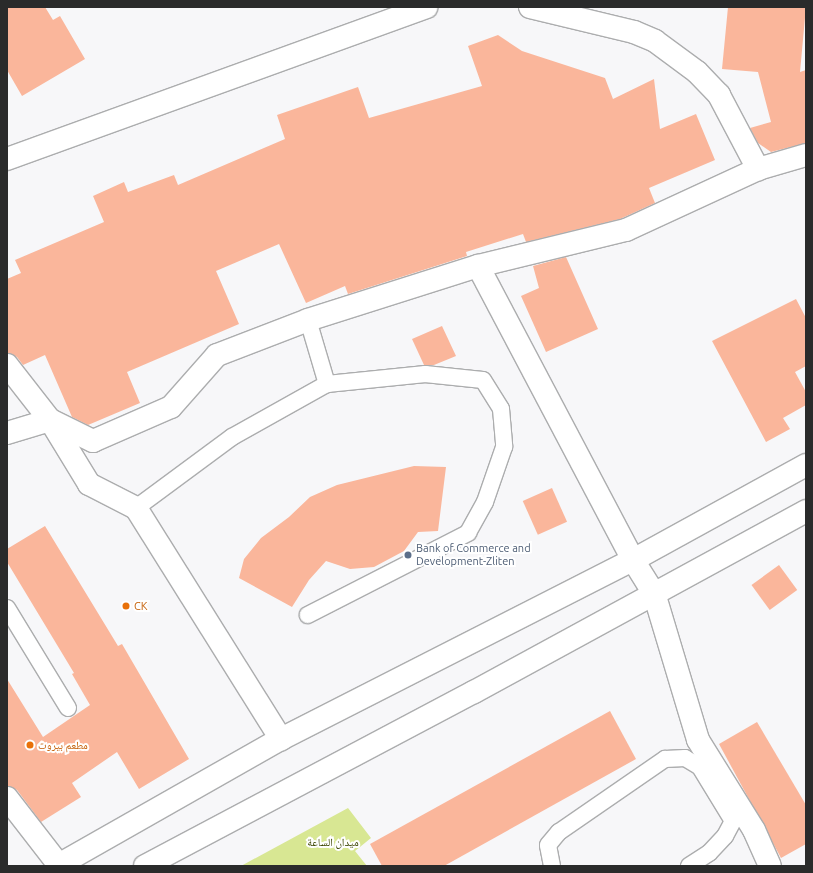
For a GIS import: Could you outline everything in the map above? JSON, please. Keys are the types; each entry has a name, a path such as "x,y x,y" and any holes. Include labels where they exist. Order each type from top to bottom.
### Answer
{"street":[{"path":"7,159 426,7"},
{"path":"530,7 634,32 655,41 697,72 719,95 758,169"},
{"path":"7,433 50,420 93,441 171,407 217,355 308,320 478,266 626,230 758,169 806,155"},
{"path":"478,266 633,560 654,593 698,740 754,830 770,866"},
{"path":"7,365 50,420 89,484 136,508 281,739"},
{"path":"7,798 58,866 281,739 633,560 806,465"},
{"path":"144,866 474,692 806,511"}],"lane":[{"path":"308,320 327,384"},
{"path":"136,508 232,437 327,384 425,374 483,380 502,409 504,447 485,502 468,533 308,615"},
{"path":"7,608 68,708"},
{"path":"552,866 548,845 560,832 665,759 685,758 700,767 733,821 725,836 709,853 689,866"}],"green space":[{"name":"ميدان الساعة","path":"348,808 371,838 355,851 367,866 241,866"}],"building":[{"path":"7,7 45,7 53,20 60,16 85,59 22,96 7,70"},
{"path":"728,7 806,7 800,72 806,70 806,143 771,152 758,143 750,128 771,122 758,72 722,69"},
{"path":"498,35 522,51 605,78 613,99 654,79 660,129 696,114 715,160 649,188 655,203 620,219 526,242 523,234 466,252 467,256 348,294 345,286 306,303 279,244 216,271 239,324 127,372 140,403 88,425 72,417 45,355 23,365 17,357 7,353 7,279 21,273 15,260 104,222 93,196 124,182 128,192 174,175 178,185 285,139 277,115 358,87 369,118 482,86 468,46"},
{"path":"566,257 598,329 546,352 521,296 539,288 533,266"},
{"path":"796,299 806,318 806,366 795,372 806,392 806,405 783,418 790,429 766,442 712,341"},
{"path":"442,326 456,356 434,365 424,365 412,339"},
{"path":"414,466 446,467 438,531 418,532 404,551 374,567 350,569 326,561 309,580 292,607 239,578 244,559 261,538 289,517 310,497 337,485"},
{"path":"552,488 567,522 538,535 523,501"},
{"path":"45,526 118,646 122,644 189,759 139,789 117,752 72,783 81,797 41,822 17,790 7,786 7,679 43,737 90,705 72,674 74,673 7,562 7,549"},
{"path":"779,565 797,590 770,610 751,585"},
{"path":"610,711 636,759 444,866 382,866 370,844"},
{"path":"757,722 806,805 806,844 781,858 719,744"}],"place":[{"name":"Bank of Commerce and Development-Zliten","path":"408,555"},
{"name":"CK","path":"126,606"},
{"name":"مطعم بيروت","path":"30,745"}]}
